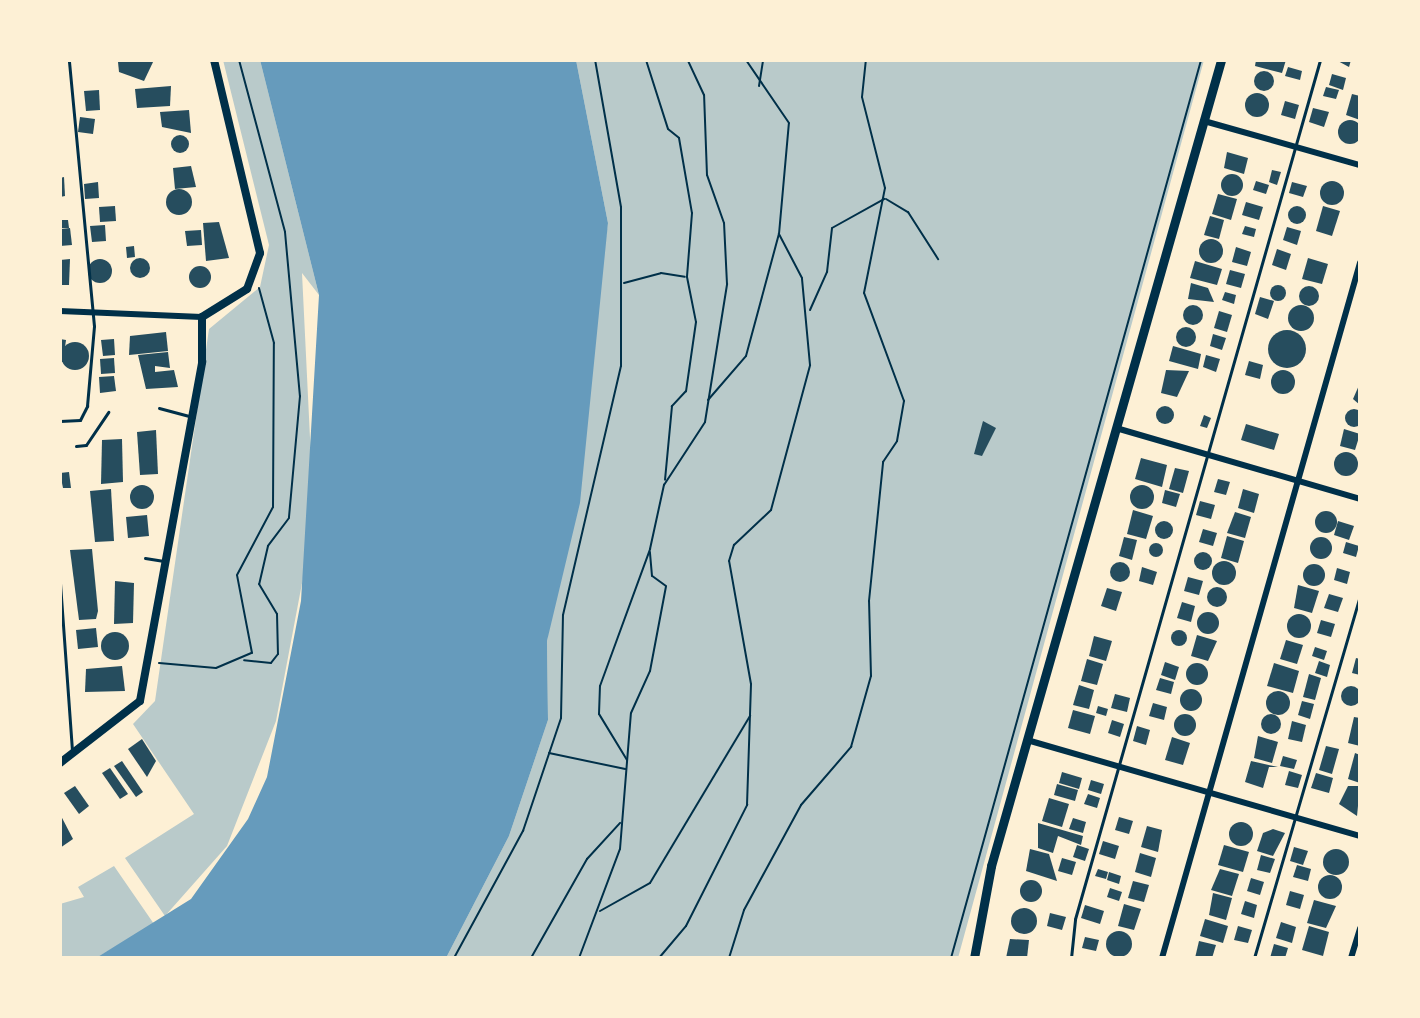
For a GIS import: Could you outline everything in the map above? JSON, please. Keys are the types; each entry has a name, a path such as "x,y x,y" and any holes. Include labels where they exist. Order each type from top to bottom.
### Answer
{"main road":[{"path":"974,958 991,866 1221,60"}],"street":[{"path":"60,311 202,317 253,277 258,238 214,60"},
{"path":"1204,121 1360,165"},
{"path":"1162,958 1360,263"},
{"path":"60,763 130,713 150,661 192,417 202,317"},
{"path":"1116,428 1360,499"},
{"path":"1027,740 1360,836"},
{"path":"1351,958 1360,928"}],"lane":[{"path":"60,421 80,420 87,406 92,312 69,60"},
{"path":"1071,958 1118,767 1320,60"},
{"path":"159,408 192,417"},
{"path":"76,446 86,445 108,412"},
{"path":"145,558 167,562"},
{"path":"60,583 73,754"},
{"path":"1254,958 1360,595"}],"path":[{"path":"150,661 190,670 244,660 271,663 278,654 277,614 259,584 268,546 289,518 300,396 285,232 239,60"},
{"path":"454,958 523,831 561,718 563,615 614,411 622,283 621,207 595,60"},
{"path":"627,760 599,714 600,686 650,549 664,485 672,406 686,391 696,322 687,277 692,213 679,138 668,129 646,60"},
{"path":"664,485 700,433 727,284 724,223 707,175 704,95 688,60"},
{"path":"707,400 746,356 779,234 789,123 759,86 746,60"},
{"path":"759,86 763,60"},
{"path":"729,958 744,910 801,805 851,747 871,676 869,601 883,462 897,441 904,401 864,293 885,198 862,97 866,60"},
{"path":"951,958 1201,60"},
{"path":"885,198 908,212 938,259"},
{"path":"659,958 686,926 740,828 750,715 743,610 729,561 734,545 771,510 808,384 810,310 827,272 832,228 885,198"},
{"path":"779,234 810,310"},
{"path":"622,283 647,282 661,273 687,277"},
{"path":"244,660 252,653 251,623 237,575 273,507 274,343 253,277"},
{"path":"579,958 598,912 622,822 631,713 650,671 666,586 652,576 650,549"},
{"path":"598,912 650,883 750,715"},
{"path":"547,753 626,769"},
{"path":"531,958 587,859 622,822"}],"shaded area":[{"path":"223,60 260,60 319,295 302,273 312,479 306,562 276,721 227,846 165,916 125,858 194,814 133,724 155,701 209,329 260,287 269,245"},
{"path":"576,60 1204,60 958,958 446,958 509,836 548,720 547,641 608,223"},
{"path":"114,866 154,924 96,958 60,958 60,904 84,897 78,887"}],"water":[{"path":"260,60 576,60 608,223 580,503 547,641 548,720 509,836 446,958 96,958 191,899 248,819 267,777 301,601 319,295"}],"building":[{"path":"154,60 144,81 119,72 118,62"},
{"path":"1256,60 1286,60 1282,73 1255,66"},
{"path":"1336,60 1351,60 1349,67"},
{"path":"1288,67 1302,71 1300,80 1285,76"},
{"path":"1264,71 1271,74 1274,81 1271,88 1264,91 1257,88 1254,81 1257,74"},
{"path":"1332,74 1346,78 1343,90 1329,85"},
{"path":"171,86 170,106 137,108 135,89"},
{"path":"1326,87 1339,90 1336,99 1323,96"},
{"path":"99,90 100,110 86,111 84,91"},
{"path":"1257,93 1268,100 1269,105 1262,116 1257,117 1246,110 1245,105 1252,94"},
{"path":"1352,94 1360,96 1360,120 1346,115"},
{"path":"1285,101 1299,105 1295,119 1281,115"},
{"path":"1313,108 1329,112 1324,127 1309,122"},
{"path":"189,110 191,133 162,127 160,112"},
{"path":"80,117 95,119 93,134 78,132"},
{"path":"1350,120 1361,127 1362,132 1355,143 1350,144 1339,137 1338,132 1345,121"},
{"path":"180,135 189,144 180,153 171,144"},
{"path":"1227,152 1248,158 1244,174 1224,168"},
{"path":"191,166 196,187 175,189 173,168"},
{"path":"1272,170 1281,172 1277,185 1269,182"},
{"path":"1232,174 1240,177 1243,185 1240,193 1232,196 1224,193 1221,185 1224,177"},
{"path":"64,177 65,196 60,197 60,178"},
{"path":"1256,181 1269,185 1266,194 1253,190"},
{"path":"1332,181 1343,188 1344,193 1337,204 1332,205 1321,198 1320,193 1327,182"},
{"path":"98,182 99,198 85,199 84,184"},
{"path":"1292,182 1307,186 1303,197 1289,193"},
{"path":"179,189 188,193 192,202 188,211 179,215 170,211 166,202 170,193"},
{"path":"1218,194 1237,199 1231,220 1212,214"},
{"path":"1246,202 1263,207 1259,220 1242,215"},
{"path":"115,206 116,221 100,222 99,207"},
{"path":"1297,206 1306,215 1297,224 1288,215"},
{"path":"1323,206 1340,211 1332,236 1316,231"},
{"path":"1210,216 1224,220 1219,239 1204,235"},
{"path":"60,220 68,220 69,228 60,228"},
{"path":"219,222 229,258 206,261 203,223"},
{"path":"105,225 106,241 92,242 90,226"},
{"path":"1245,226 1256,229 1254,237 1242,234"},
{"path":"1287,227 1301,231 1297,245 1283,240"},
{"path":"70,228 72,245 60,246 60,229"},
{"path":"201,230 202,245 187,246 185,231"},
{"path":"1211,239 1219,243 1223,251 1219,259 1211,263 1203,259 1199,251 1203,243"},
{"path":"134,246 135,257 127,258 126,247"},
{"path":"1236,247 1251,252 1247,266 1232,262"},
{"path":"1277,249 1291,254 1286,270 1272,265"},
{"path":"140,258 147,261 150,268 147,275 140,278 133,275 130,268 133,261"},
{"path":"1308,258 1328,264 1322,284 1302,279"},
{"path":"70,259 69,285 60,285 60,260"},
{"path":"100,259 109,262 112,271 109,280 100,283 91,280 88,271 91,262"},
{"path":"1195,261 1222,269 1217,285 1190,278"},
{"path":"200,266 208,269 211,277 208,285 200,288 192,285 189,277 192,269"},
{"path":"1230,270 1245,274 1241,288 1226,284"},
{"path":"1191,283 1208,288 1214,302 1188,299"},
{"path":"1278,285 1284,287 1284,299 1278,301 1272,299 1270,293 1272,287"},
{"path":"1309,286 1316,289 1319,296 1316,303 1309,306 1302,303 1299,296 1302,289"},
{"path":"1225,292 1236,295 1234,304 1222,300"},
{"path":"1260,297 1274,301 1268,319 1255,314"},
{"path":"1193,305 1200,308 1203,315 1200,322 1193,325 1186,322 1183,315 1186,308"},
{"path":"1301,305 1310,309 1314,318 1310,327 1301,331 1292,327 1288,318 1292,309"},
{"path":"1219,311 1232,315 1227,332 1214,328"},
{"path":"1186,327 1193,330 1196,337 1193,344 1186,347 1179,344 1176,337 1179,330"},
{"path":"1287,330 1300,336 1306,349 1300,362 1287,368 1274,362 1268,349 1274,336"},
{"path":"166,332 168,351 129,355 130,336"},
{"path":"1213,334 1226,338 1222,350 1210,346"},
{"path":"60,339 66,340 63,362 60,362"},
{"path":"114,339 115,355 103,356 101,340"},
{"path":"75,342 85,346 89,356 85,366 75,370 65,366 61,356 65,346"},
{"path":"1173,346 1201,354 1198,369 1169,361"},
{"path":"168,352 170,368 155,366 155,372 174,370 178,387 146,389 138,355"},
{"path":"1206,355 1220,359 1216,372 1203,367"},
{"path":"114,358 115,373 101,374 100,359"},
{"path":"1249,361 1263,365 1260,379 1245,375"},
{"path":"1166,370 1189,371 1177,397 1161,393"},
{"path":"1283,370 1292,373 1295,382 1292,391 1283,394 1274,391 1271,382 1274,373"},
{"path":"114,376 116,391 100,393 99,377"},
{"path":"1360,383 1360,405 1353,399"},
{"path":"1161,406 1169,406 1174,415 1172,422 1161,424 1156,419 1156,411"},
{"path":"1354,409 1363,418 1354,427 1345,418"},
{"path":"1204,415 1211,418 1207,428 1200,426"},
{"path":"983,421 996,428 982,456 974,454"},
{"path":"1246,424 1279,434 1274,450 1241,440"},
{"path":"1344,429 1360,434 1355,450 1340,446"},
{"path":"156,430 158,474 140,475 137,432"},
{"path":"122,439 123,482 101,484 102,440"},
{"path":"1346,452 1357,459 1358,464 1351,475 1346,476 1335,469 1334,464 1341,453"},
{"path":"1141,458 1167,465 1162,487 1135,479"},
{"path":"1175,468 1189,471 1183,493 1169,489"},
{"path":"69,472 71,488 63,488 60,473"},
{"path":"1218,479 1230,482 1226,495 1214,492"},
{"path":"142,485 151,488 154,497 151,506 142,509 133,506 130,497 133,488"},
{"path":"1142,485 1151,488 1154,497 1151,506 1142,509 1133,506 1130,497 1133,488"},
{"path":"111,489 114,541 95,542 90,491"},
{"path":"1243,489 1259,494 1254,513 1238,508"},
{"path":"1165,490 1180,494 1176,507 1162,503"},
{"path":"1200,501 1215,505 1211,519 1196,515"},
{"path":"1133,510 1153,516 1146,539 1127,534"},
{"path":"1326,511 1334,514 1337,522 1334,530 1326,533 1318,530 1315,522 1318,514"},
{"path":"1235,512 1251,517 1245,538 1227,533"},
{"path":"147,515 149,536 128,538 126,517"},
{"path":"1160,521 1168,521 1173,530 1171,537 1160,539 1155,534 1155,526"},
{"path":"1338,521 1354,526 1349,540 1334,535"},
{"path":"1203,529 1217,533 1213,546 1199,542"},
{"path":"1227,536 1244,541 1238,563 1221,558"},
{"path":"1124,537 1137,540 1132,560 1119,556"},
{"path":"1321,537 1329,540 1332,548 1329,556 1321,559 1313,556 1310,548 1313,540"},
{"path":"1346,542 1359,546 1356,557 1343,553"},
{"path":"1156,543 1163,550 1156,557 1149,550"},
{"path":"92,549 98,611 96,619 79,620 70,550"},
{"path":"1203,552 1212,561 1203,570 1194,561"},
{"path":"1224,561 1232,565 1236,573 1232,581 1224,585 1216,581 1212,573 1216,565"},
{"path":"1120,562 1127,565 1130,572 1127,579 1120,582 1113,579 1110,572 1113,565"},
{"path":"1314,564 1322,567 1325,575 1322,583 1314,586 1306,583 1303,575 1306,567"},
{"path":"1142,567 1157,572 1153,585 1139,581"},
{"path":"1337,568 1350,572 1347,584 1334,580"},
{"path":"1188,577 1203,581 1199,595 1184,591"},
{"path":"115,581 134,583 133,623 114,624"},
{"path":"1298,585 1319,591 1312,613 1294,608"},
{"path":"1213,587 1221,587 1227,597 1221,607 1213,607 1207,601 1207,593"},
{"path":"1107,588 1122,592 1116,611 1101,606"},
{"path":"1329,594 1343,598 1338,612 1324,608"},
{"path":"1182,602 1195,606 1191,622 1177,618"},
{"path":"1208,612 1216,615 1219,623 1216,631 1208,634 1200,631 1197,623 1200,615"},
{"path":"1299,614 1310,621 1311,626 1304,637 1299,638 1288,631 1287,626 1294,615"},
{"path":"1321,620 1335,624 1331,637 1317,633"},
{"path":"96,628 98,647 78,649 76,630"},
{"path":"1176,630 1182,630 1187,638 1185,644 1176,646 1171,641 1171,635"},
{"path":"115,632 125,636 129,646 125,656 115,660 105,656 101,646 105,636"},
{"path":"1197,635 1217,641 1208,661 1191,656"},
{"path":"1094,636 1112,641 1106,661 1089,656"},
{"path":"1286,640 1303,645 1297,664 1280,659"},
{"path":"1315,647 1327,651 1324,660 1312,656"},
{"path":"1356,658 1360,659 1360,675 1352,673"},
{"path":"1087,659 1103,664 1097,685 1081,681"},
{"path":"1319,661 1330,665 1327,677 1315,673"},
{"path":"1165,662 1179,667 1175,680 1161,675"},
{"path":"1197,663 1205,666 1208,674 1205,682 1197,685 1189,682 1186,674 1189,666"},
{"path":"1274,663 1299,671 1293,693 1267,686"},
{"path":"122,666 125,691 85,692 86,669"},
{"path":"1309,674 1321,678 1315,700 1303,697"},
{"path":"1160,678 1174,682 1171,694 1156,690"},
{"path":"1079,685 1094,690 1089,709 1073,705"},
{"path":"1351,686 1358,689 1361,696 1358,703 1351,706 1344,703 1341,696 1344,689"},
{"path":"1187,689 1195,689 1202,700 1195,711 1187,711 1180,704 1180,696"},
{"path":"1278,691 1287,694 1290,703 1287,712 1278,715 1269,712 1266,703 1269,694"},
{"path":"1115,694 1130,698 1127,712 1111,708"},
{"path":"1302,701 1314,704 1310,719 1298,715"},
{"path":"1153,703 1167,707 1164,720 1149,716"},
{"path":"1098,706 1108,709 1106,716 1096,713"},
{"path":"1073,710 1095,716 1090,734 1068,728"},
{"path":"1185,714 1193,717 1196,725 1193,733 1185,736 1177,733 1174,725 1177,717"},
{"path":"1271,714 1278,717 1281,724 1278,731 1271,734 1264,731 1261,724 1264,717"},
{"path":"1354,717 1360,718 1360,746 1348,743"},
{"path":"1112,720 1124,724 1120,737 1108,733"},
{"path":"1292,721 1306,725 1302,742 1288,739"},
{"path":"1137,726 1150,730 1146,745 1133,741"},
{"path":"1258,736 1278,742 1272,763 1254,758"},
{"path":"1172,737 1190,743 1183,765 1165,760"},
{"path":"142,739 156,761 147,777 128,749"},
{"path":"1326,746 1339,749 1332,774 1319,770"},
{"path":"1355,753 1360,755 1360,783 1348,779"},
{"path":"1283,756 1297,760 1294,769 1280,766"},
{"path":"122,761 143,792 136,797 114,766"},
{"path":"1251,761 1278,767 1269,767 1263,788 1245,782"},
{"path":"110,768 128,794 120,799 102,773"},
{"path":"1289,771 1302,775 1298,788 1285,785"},
{"path":"1062,772 1082,778 1079,789 1059,783"},
{"path":"1316,773 1333,778 1329,793 1311,788"},
{"path":"1091,780 1104,784 1101,794 1088,790"},
{"path":"1057,784 1078,790 1075,801 1054,795"},
{"path":"75,786 89,806 79,814 64,793"},
{"path":"1348,786 1360,786 1357,816 1339,804"},
{"path":"1088,794 1100,798 1097,808 1084,804"},
{"path":"1049,798 1069,804 1062,827 1042,821"},
{"path":"60,814 73,839 60,848"},
{"path":"1119,817 1133,821 1129,834 1115,830"},
{"path":"1073,818 1086,822 1083,833 1069,829"},
{"path":"1241,822 1252,829 1253,834 1246,845 1241,846 1230,839 1229,834 1236,823"},
{"path":"1038,823 1083,836 1081,845 1058,836 1053,853 1038,848"},
{"path":"1147,826 1162,830 1158,852 1141,847"},
{"path":"1273,829 1285,833 1273,856 1257,851 1263,833"},
{"path":"1103,841 1119,846 1115,859 1099,854"},
{"path":"1077,845 1089,849 1085,861 1073,857"},
{"path":"1224,845 1249,852 1243,872 1218,865"},
{"path":"1294,847 1308,851 1303,865 1290,861"},
{"path":"1030,849 1049,854 1057,881 1026,871"},
{"path":"1336,849 1345,853 1349,862 1345,871 1336,875 1327,871 1323,862 1327,853"},
{"path":"1140,853 1156,858 1151,877 1135,872"},
{"path":"1261,855 1275,859 1270,873 1257,870"},
{"path":"1062,858 1076,862 1072,875 1058,871"},
{"path":"1297,865 1311,869 1308,881 1293,877"},
{"path":"1098,869 1108,872 1106,879 1095,876"},
{"path":"1220,869 1239,874 1232,896 1211,890"},
{"path":"1109,872 1121,876 1119,884 1107,880"},
{"path":"1330,875 1341,882 1342,887 1335,898 1330,899 1319,892 1318,887 1325,876"},
{"path":"1251,878 1264,882 1260,895 1247,891"},
{"path":"1027,880 1035,880 1042,891 1035,902 1027,902 1020,895 1020,887"},
{"path":"1133,881 1149,885 1144,902 1128,898"},
{"path":"1110,888 1122,892 1119,901 1107,897"},
{"path":"1290,891 1304,895 1300,909 1286,905"},
{"path":"1213,893 1232,898 1226,920 1209,915"},
{"path":"1314,900 1336,906 1326,928 1307,923"},
{"path":"1245,901 1257,905 1254,918 1241,914"},
{"path":"1124,904 1141,909 1134,930 1118,926"},
{"path":"1085,905 1104,911 1100,924 1081,918"},
{"path":"1024,908 1033,912 1037,921 1033,930 1024,934 1015,930 1011,921 1015,912"},
{"path":"1050,913 1066,917 1062,930 1047,926"},
{"path":"1205,919 1228,926 1223,943 1200,936"},
{"path":"1281,922 1296,927 1292,943 1276,938"},
{"path":"1238,926 1252,930 1248,943 1234,940"},
{"path":"1309,926 1329,932 1323,956 1302,950"},
{"path":"1119,931 1128,935 1132,944 1128,953 1119,957 1110,953 1106,944 1110,935"},
{"path":"1085,937 1099,940 1096,951 1082,948"},
{"path":"1010,939 1029,940 1027,958 1006,958"},
{"path":"1199,941 1216,945 1212,958 1195,958"},
{"path":"1274,944 1288,948 1285,958 1270,958"}]}
